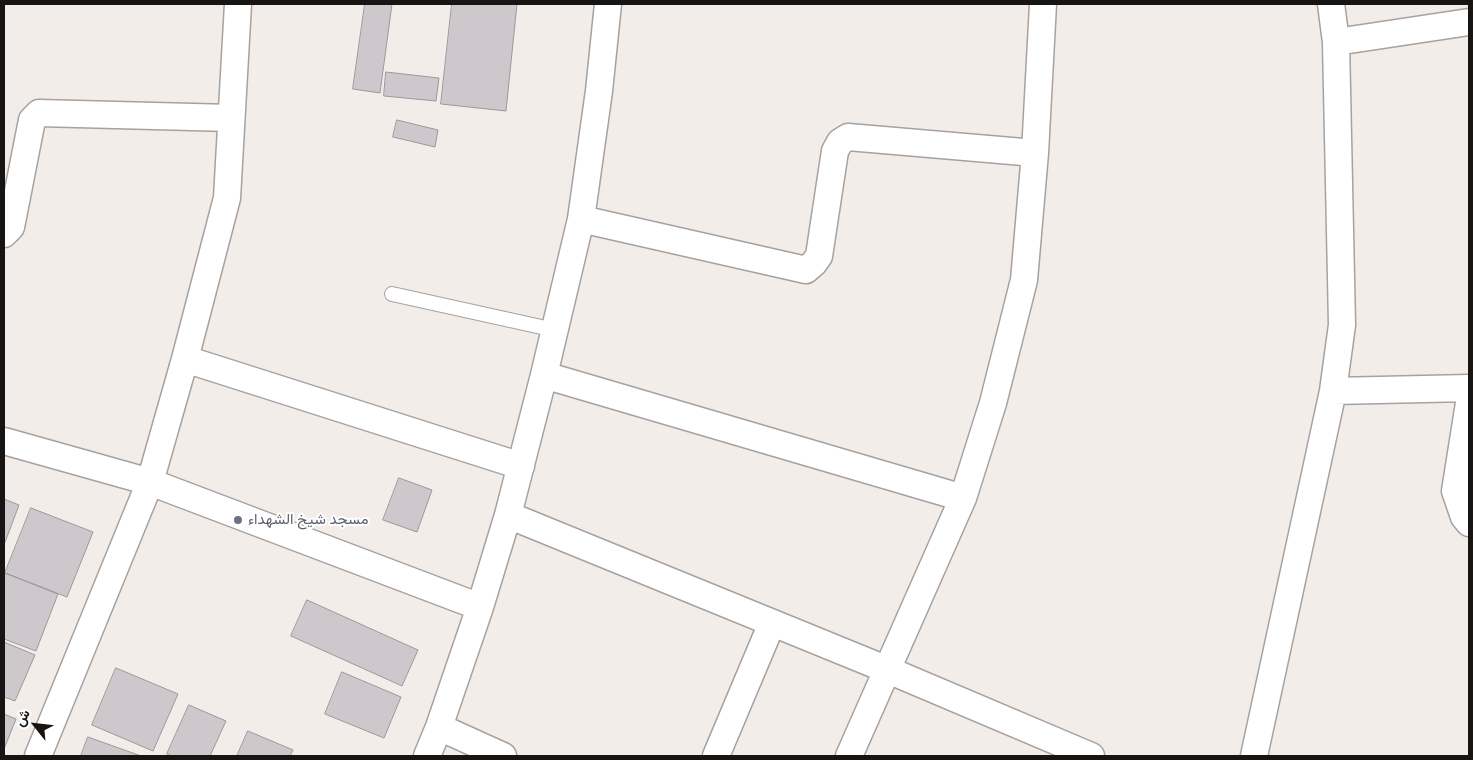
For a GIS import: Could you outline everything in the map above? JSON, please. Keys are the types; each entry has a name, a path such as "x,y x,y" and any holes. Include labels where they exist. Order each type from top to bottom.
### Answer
{"street":[{"path":"38,756 150,482 185,360 227,198 230,118 238,4"},
{"path":"427,756 440,727 480,607 508,514 555,330 581,219 600,90 608,4"},
{"path":"849,756 963,498 993,404 1024,280 1035,153 1043,4"},
{"path":"1254,756 1334,391 1342,325 1336,42 1331,4"},
{"path":"1336,42 1469,22"},
{"path":"4,234 11,227 32,120 39,113 230,118"},
{"path":"581,219 806,270 819,256 835,151 840,142 848,136 1035,153"},
{"path":"185,360 521,466"},
{"path":"544,375 963,498"},
{"path":"1334,391 1469,388"},
{"path":"1469,403 1455,491 1464,517 1469,523"},
{"path":"4,441 150,482 480,607"},
{"path":"508,514 888,670 1091,756"},
{"path":"716,756 772,623"},
{"path":"440,727 503,756"}],"lane":[{"path":"392,294 555,330"}],"building":[{"path":"365,4 392,4 380,93 353,89"},
{"path":"452,4 517,4 506,111 441,104"},
{"path":"386,72 439,78 436,101 384,96"},
{"path":"397,120 438,130 435,147 393,137"},
{"path":"399,478 432,490 417,532 383,520"},
{"path":"4,499 19,505 4,545"},
{"path":"31,508 93,532 67,597 5,573"},
{"path":"5,573 58,594 36,651 4,639"},
{"path":"307,600 418,650 402,686 291,636"},
{"path":"4,642 35,655 15,701 4,697"},
{"path":"116,668 178,694 153,751 92,725"},
{"path":"342,672 401,697 384,738 325,714"},
{"path":"189,705 226,721 210,756 171,756 167,754"},
{"path":"4,714 16,719 4,749"},
{"path":"248,731 293,750 290,756 237,756"},
{"path":"88,737 141,756 81,756"}],"place":[{"name":"مسجد شيخ الشهداء","path":"238,520"}]}
